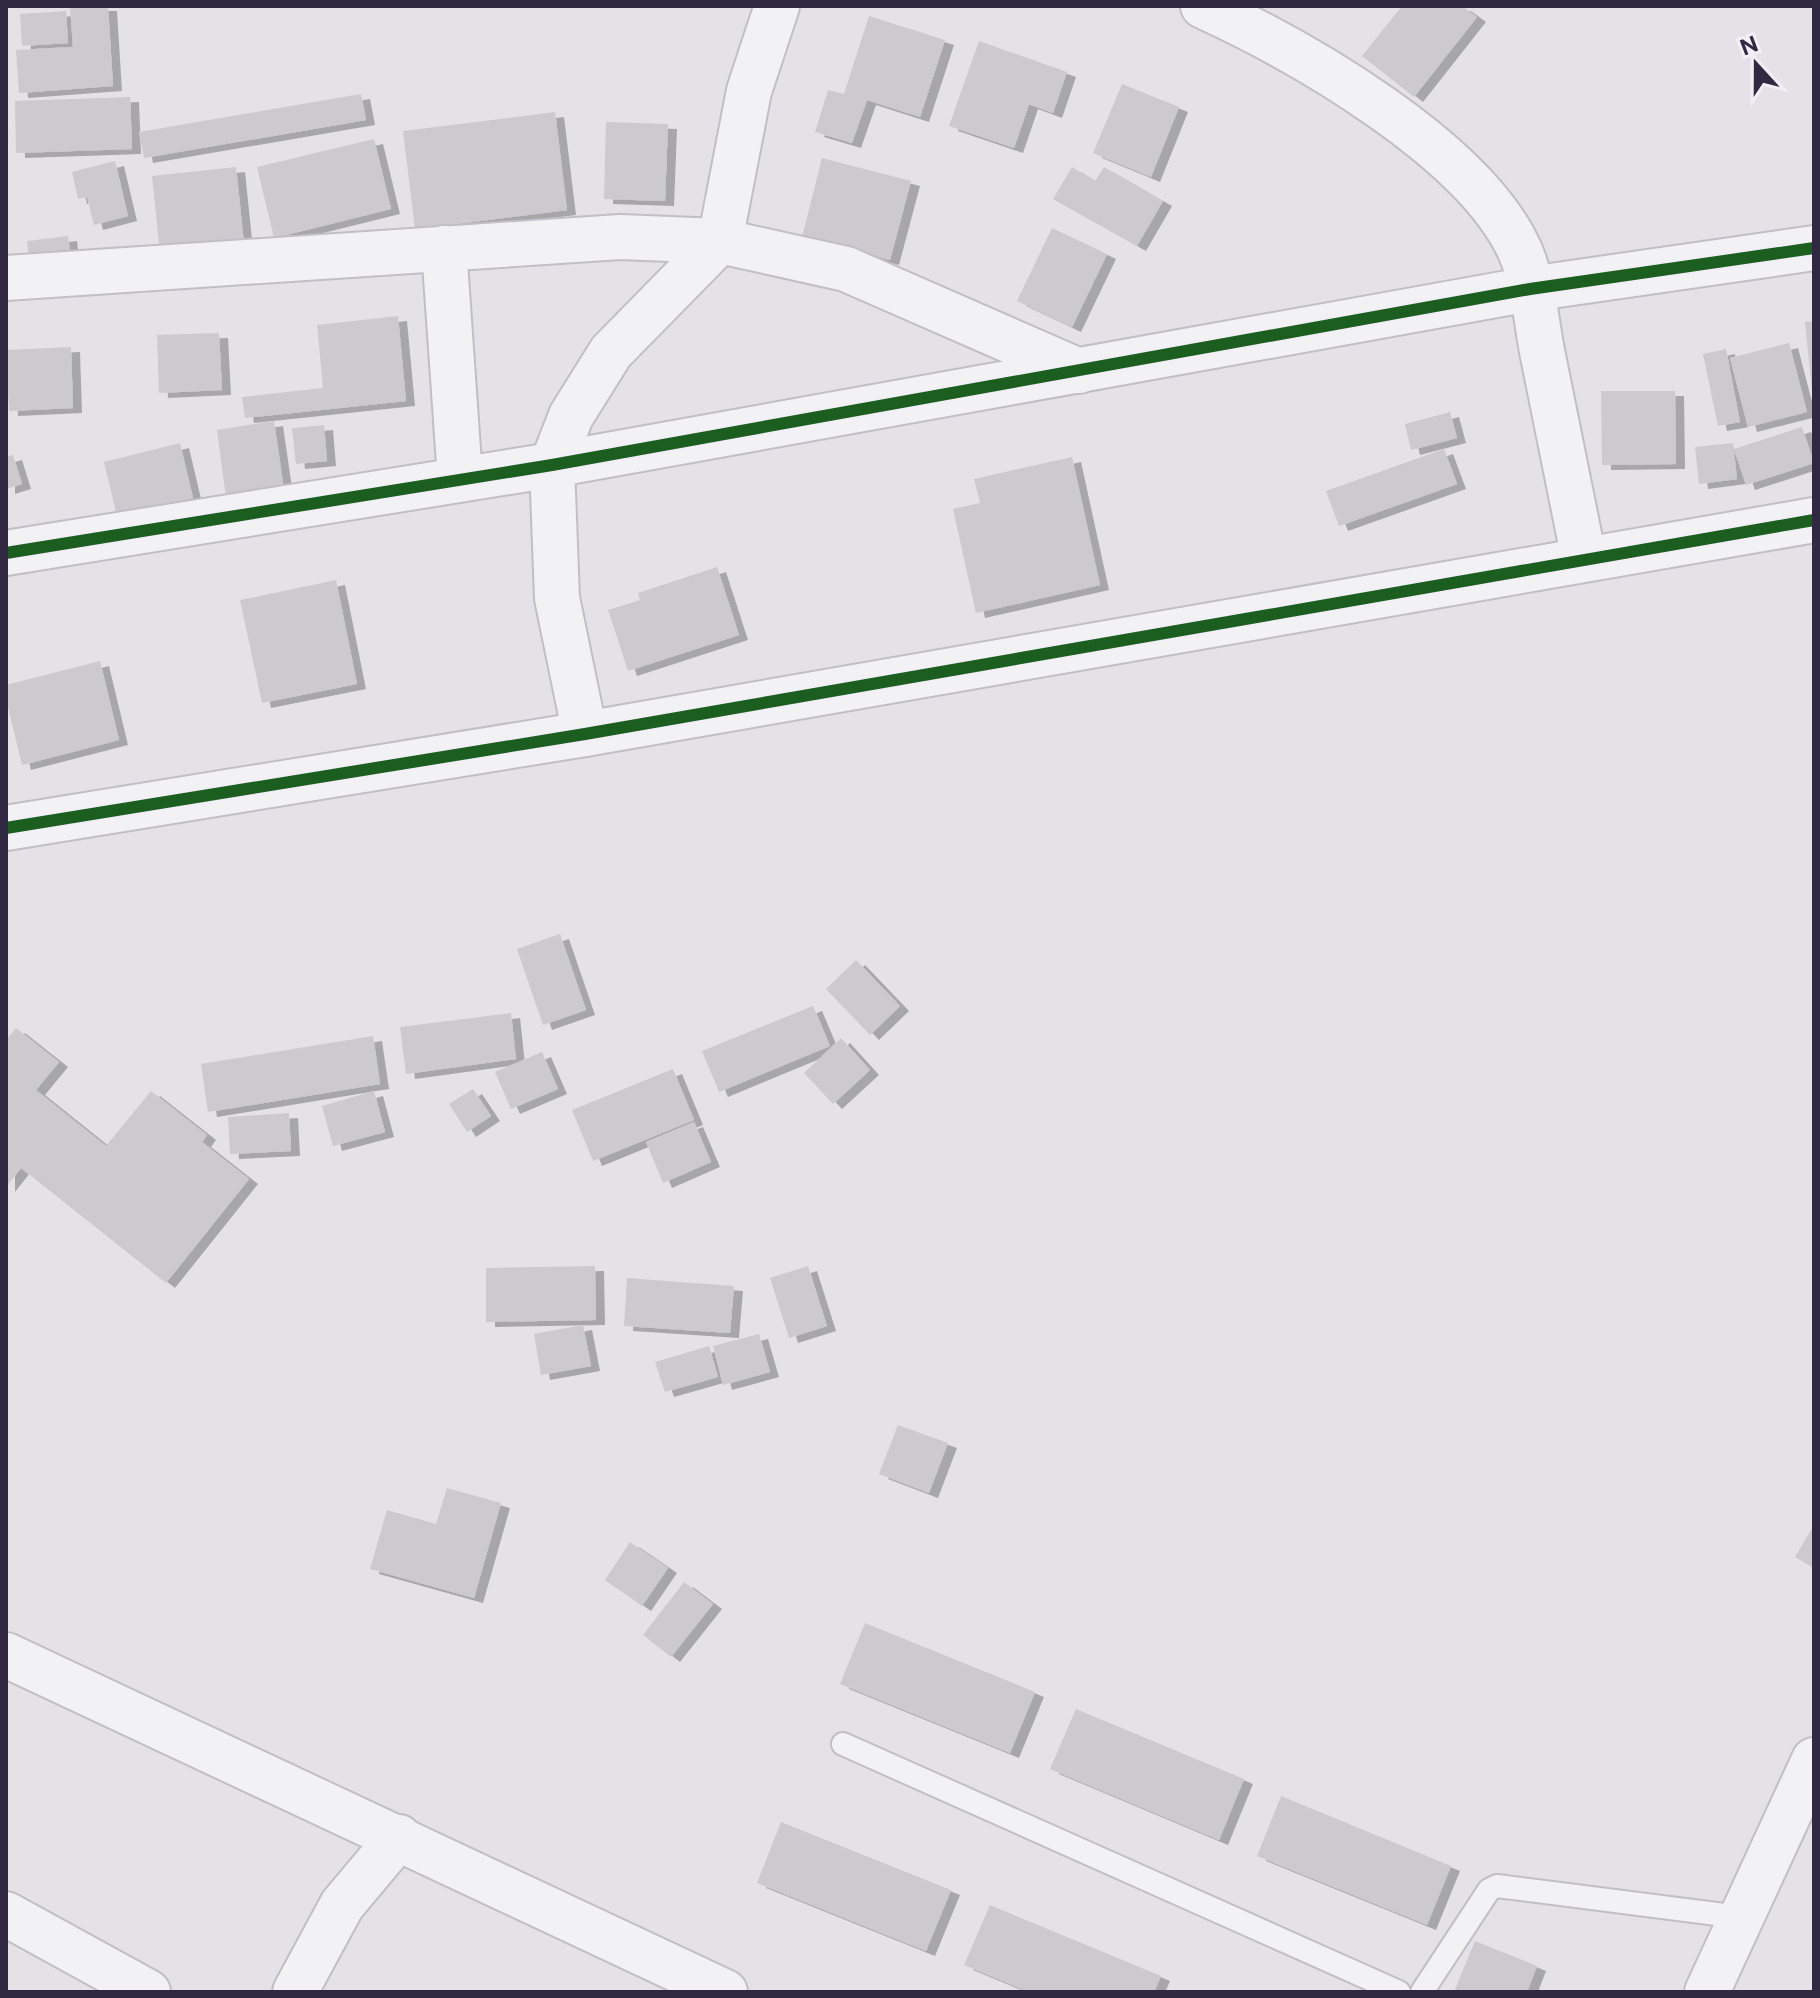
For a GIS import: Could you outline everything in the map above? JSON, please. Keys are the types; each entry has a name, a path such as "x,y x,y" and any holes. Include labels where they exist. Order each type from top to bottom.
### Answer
{"street":[{"path":"585,734 557,598 552,465 571,416 611,352 720,241 749,91 777,6"},
{"path":"1203,6 1255,30 1349,88 1445,158 1483,194 1520,251 1584,559"},
{"path":"6,278 620,237 720,241 846,269 1079,371"},
{"path":"444,248 460,478"},
{"path":"6,553 552,465 1530,289 1814,248"},
{"path":"6,828 585,734 1814,520"},
{"path":"6,1655 725,1992"},
{"path":"1707,1992 1814,1760"},
{"path":"295,1992 342,1905 399,1837"},
{"path":"6,1914 148,1992"}],"lane":[{"path":"843,1744 1399,1992"},
{"path":"1422,1992 1489,1890 1497,1886 1740,1917"}],"building":[{"path":"70,6 108,6 113,86 19,93 16,50 73,47"},
{"path":"1402,6 1462,6 1477,17 1414,97 1362,56"},
{"path":"66,11 68,43 22,46 20,14"},
{"path":"869,16 945,40 920,117 867,100 852,143 815,132 828,90 844,94"},
{"path":"979,41 1067,72 1053,113 1029,104 1014,148 949,126"},
{"path":"1122,84 1179,107 1151,177 1093,153"},
{"path":"361,94 366,120 144,158 139,132"},
{"path":"130,97 132,149 16,153 15,101"},
{"path":"555,112 567,210 415,229 403,131"},
{"path":"606,122 668,124 665,201 604,199"},
{"path":"374,139 391,209 274,238 257,167"},
{"path":"822,158 911,181 890,260 802,237"},
{"path":"115,161 128,216 94,225 87,197 78,199 72,172"},
{"path":"236,167 244,244 160,253 152,176"},
{"path":"1072,167 1095,181 1104,167 1163,201 1137,246 1053,199"},
{"path":"1052,228 1107,254 1072,327 1017,301"},
{"path":"68,236 71,259 30,264 27,241"},
{"path":"398,316 406,401 245,418 242,397 323,388 317,325"},
{"path":"1814,321 1814,392 1812,392 1805,322"},
{"path":"219,333 222,390 159,393 157,335"},
{"path":"1789,343 1807,412 1748,427 1730,358"},
{"path":"71,347 73,408 9,411 6,350"},
{"path":"1726,349 1740,422 1718,426 1703,354"},
{"path":"1601,391 1675,391 1676,464 1602,465"},
{"path":"1450,412 1457,438 1411,450 1405,424"},
{"path":"274,421 285,497 227,505 217,430"},
{"path":"324,425 327,461 296,464 292,428"},
{"path":"1802,427 1814,463 1746,485 1734,449"},
{"path":"180,443 193,498 117,516 104,462"},
{"path":"1733,443 1737,479 1699,484 1695,447"},
{"path":"1444,449 1457,484 1339,526 1326,491"},
{"path":"13,455 22,484 6,489 6,457"},
{"path":"1072,457 1100,585 976,613 953,509 980,503 974,479"},
{"path":"717,567 739,635 628,671 608,610 640,600 638,593"},
{"path":"336,580 357,684 262,703 240,600"},
{"path":"100,661 119,740 22,765 6,699 6,685"},
{"path":"560,934 586,1010 543,1025 517,949"},
{"path":"856,960 900,1006 870,1035 826,989"},
{"path":"813,1006 830,1046 719,1092 702,1051"},
{"path":"511,1013 516,1059 406,1074 400,1027"},
{"path":"16,1028 59,1062 36,1090 106,1146 151,1091 207,1135 202,1142 249,1179 166,1283 21,1168 6,1187 6,1040"},
{"path":"373,1036 380,1084 208,1112 201,1064"},
{"path":"841,1038 870,1070 833,1104 804,1073"},
{"path":"542,1052 558,1089 511,1109 495,1072"},
{"path":"673,1069 694,1120 593,1161 572,1110"},
{"path":"473,1089 491,1116 467,1132 449,1104"},
{"path":"374,1091 385,1132 333,1146 322,1106"},
{"path":"289,1113 291,1151 230,1154 228,1117"},
{"path":"694,1122 711,1162 663,1183 646,1142"},
{"path":"595,1266 596,1320 486,1322 486,1268"},
{"path":"808,1266 827,1326 789,1338 770,1278"},
{"path":"627,1278 734,1286 730,1333 624,1326"},
{"path":"583,1325 591,1366 541,1375 534,1334"},
{"path":"759,1334 770,1372 723,1385 713,1346"},
{"path":"709,1346 718,1377 665,1392 655,1362"},
{"path":"898,1425 948,1443 929,1493 879,1474"},
{"path":"447,1488 501,1503 474,1598 370,1569 387,1510 436,1524"},
{"path":"1814,1525 1814,1568 1795,1557"},
{"path":"630,1542 668,1568 642,1606 605,1580"},
{"path":"684,1582 713,1604 671,1657 643,1635"},
{"path":"865,1623 1035,1692 1010,1753 840,1684"},
{"path":"1076,1709 1244,1779 1219,1840 1050,1769"},
{"path":"1281,1796 1451,1866 1427,1925 1257,1856"},
{"path":"781,1822 951,1890 926,1951 757,1883"},
{"path":"990,1905 1161,1976 1154,1992 1029,1992 964,1965"},
{"path":"1475,1941 1537,1966 1527,1992 1454,1992"}],"cycle path":[{"path":"6,553 552,465 1530,289 1814,248"},
{"path":"6,828 585,734 1814,520"}]}
